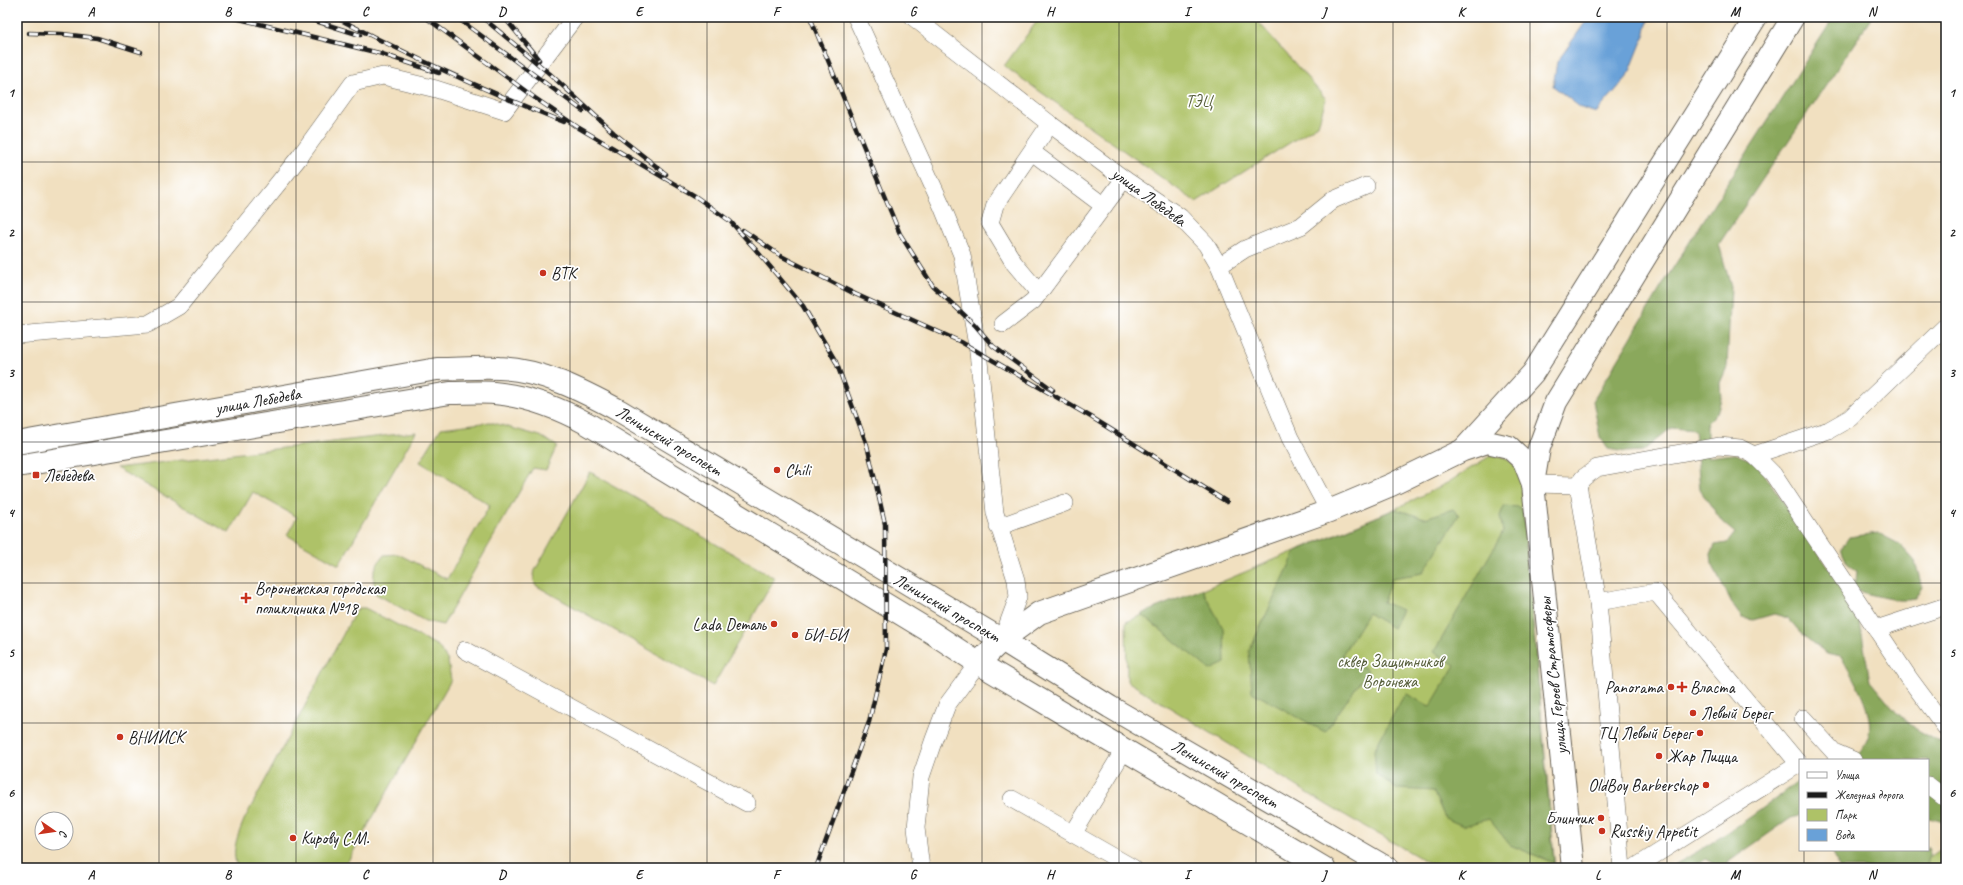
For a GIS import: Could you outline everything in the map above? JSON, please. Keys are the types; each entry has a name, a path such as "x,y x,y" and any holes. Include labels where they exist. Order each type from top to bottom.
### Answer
{"main road":[{"path":"1463,450 1533,373 1756,17"},
{"path":"1533,484 1539,448 1556,402 1793,17"},
{"name":"улица Лебедева","path":"17,443 437,369 500,368"},
{"name":"Ленинский проспект","path":"500,368 544,376 607,404 1002,640 1110,707 1387,868"},
{"name":"улица Лебедева","path":"17,466 450,393 494,393"},
{"name":"Ленинский проспект","path":"494,393 536,401 569,413 930,632 978,663 1324,868"},
{"path":"978,663 1002,640 1039,613 1329,510 1391,485 1463,450 1486,442 1509,447 1524,461 1533,484"},
{"name":"улица Героев Стратосферы","path":"1533,484 1572,868"}],"street":[{"path":"17,335 148,324 179,306 301,156 353,83 383,76 436,89 504,111 575,17"},
{"path":"856,17 942,206 962,255 976,338 994,513 1016,580 1018,598 1002,640"},
{"name":"улица Лебедева","path":"913,17 1050,124 1124,179 1180,217 1206,244 1219,266 1290,438 1329,510"},
{"path":"1039,293 1014,263 990,223 995,205 1050,124"},
{"path":"1032,152 1104,206"},
{"path":"1004,324 1033,301 1124,179"},
{"path":"1219,266 1245,249 1301,226 1333,200 1366,186"},
{"path":"1754,454 1829,430 1850,418 1946,326"},
{"path":"1622,868 1598,602 1578,485 1583,478 1597,468 1719,446 1740,448 1754,454 1773,474 1909,678 1946,728"},
{"path":"1533,484 1578,485"},
{"path":"998,527 1065,503"},
{"path":"1598,602 1656,592 1799,764 1634,868"},
{"path":"1876,629 1946,606"},
{"path":"465,650 747,803"},
{"path":"921,868 916,828 921,777 948,705 978,663"},
{"path":"1803,718 1834,752 1851,759"},
{"path":"1073,834 1124,750"},
{"path":"1929,786 1946,799"},
{"path":"1012,799 1133,868"}],"green space":[{"name":"ТЭЦ","path":"1040,17 1254,17 1326,99 1318,125 1196,202 1004,66"},
{"path":"1834,17 1872,17 1719,244 1731,287 1727,367 1720,383 1721,399 1717,413 1707,423 1707,457 1735,454 1756,462 1838,581 1856,581 1857,571 1847,563 1841,549 1849,537 1878,533 1899,544 1915,561 1922,587 1915,599 1890,599 1848,590 1858,612 1870,681 1896,712 1916,729 1946,746 1945,822 1929,818 1929,759 1854,759 1863,748 1867,740 1869,720 1867,708 1857,685 1841,656 1826,653 1800,632 1788,618 1774,614 1753,620 1742,618 1734,607 1712,564 1711,554 1715,545 1727,543 1735,533 1723,523 1700,490 1695,430 1671,428 1643,451 1625,452 1608,449 1600,437 1593,401 1671,271"},
{"path":"490,422 540,436 557,446 546,470 533,468 443,625 425,621 376,594 374,582 375,569 384,555 398,554 447,579 490,505 420,462 441,428"},
{"path":"416,432 339,565 287,535 297,517 253,492 229,533 116,468"},
{"name":"сквер Защитников Воронежа","path":"1490,456 1508,460 1520,472 1555,868 1438,868 1327,805 1127,681 1126,622 1395,509 1447,483"},
{"path":"590,472 775,578 713,686 535,585 533,574"},
{"path":"1504,506 1519,507 1523,511 1554,863 1510,845 1489,819 1463,826 1445,818 1433,791 1398,789 1376,774 1374,750 1402,699 1407,694 1430,707 1455,665 1434,652 1503,532 1500,516"},
{"path":"1395,509 1425,518 1453,509 1459,515 1423,573 1392,578 1383,602 1402,610 1393,628 1368,613 1342,655 1368,670 1325,732 1252,692 1249,651 1296,551"},
{"path":"1202,589 1224,630 1225,663 1210,670 1141,614"},
{"path":"359,608 365,608 438,646 448,661 451,680 344,868 238,868 235,850 237,838 244,820 355,612"},
{"path":"1799,781 1799,816 1791,818 1724,865 1716,865 1705,859 1687,868 1669,868 1736,827"},
{"path":"1946,846 1946,868 1913,868"},
{"path":"1929,848 1930,849 1927,868 1839,868 1832,851 1929,851"}],"water":[{"path":"1589,17 1649,17 1644,36 1628,76 1596,113 1581,108 1553,86 1557,62"}],"railway":[{"path":"231,17 379,53 439,73"},
{"path":"303,17 360,35"},
{"path":"335,17 391,46 506,98 564,122"},
{"path":"425,17 535,98 579,128 695,196 730,221 803,306 836,362 867,445 885,524 886,649 869,722 816,868"},
{"path":"456,17 583,111"},
{"path":"482,17 550,74 614,133 666,174"},
{"path":"504,17 539,60"},
{"path":"810,17 900,234 933,286 975,325 993,346 1053,390"},
{"path":"29,33 62,34 97,38 141,52"},
{"path":"743,230 781,256 855,294 961,342 1091,417 1227,502"}],"place":[{"name":"ВТК","path":"543,273"},
{"name":"Chili","path":"777,470"},
{"name":"Лебедева","path":"36,475"},
{"name":"Воронежская городская поликлиника №18","path":"246,598"},
{"name":"Lada Dеталь","path":"774,624"},
{"name":"БИ-БИ","path":"795,635"},
{"name":"Panorama","path":"1671,687"},
{"name":"Власта","path":"1682,687"},
{"name":"Левый Берег","path":"1693,713"},
{"name":"ТЦ Левый Берег","path":"1700,733"},
{"name":"ВНИИСК","path":"120,737"},
{"name":"Жар Пицца","path":"1659,756"},
{"name":"OldBoy Barbershop","path":"1706,785"},
{"name":"Блинчик","path":"1601,818"},
{"name":"Russkiy Appetit","path":"1602,831"},
{"name":"Кирову С.М.","path":"293,838"}]}
